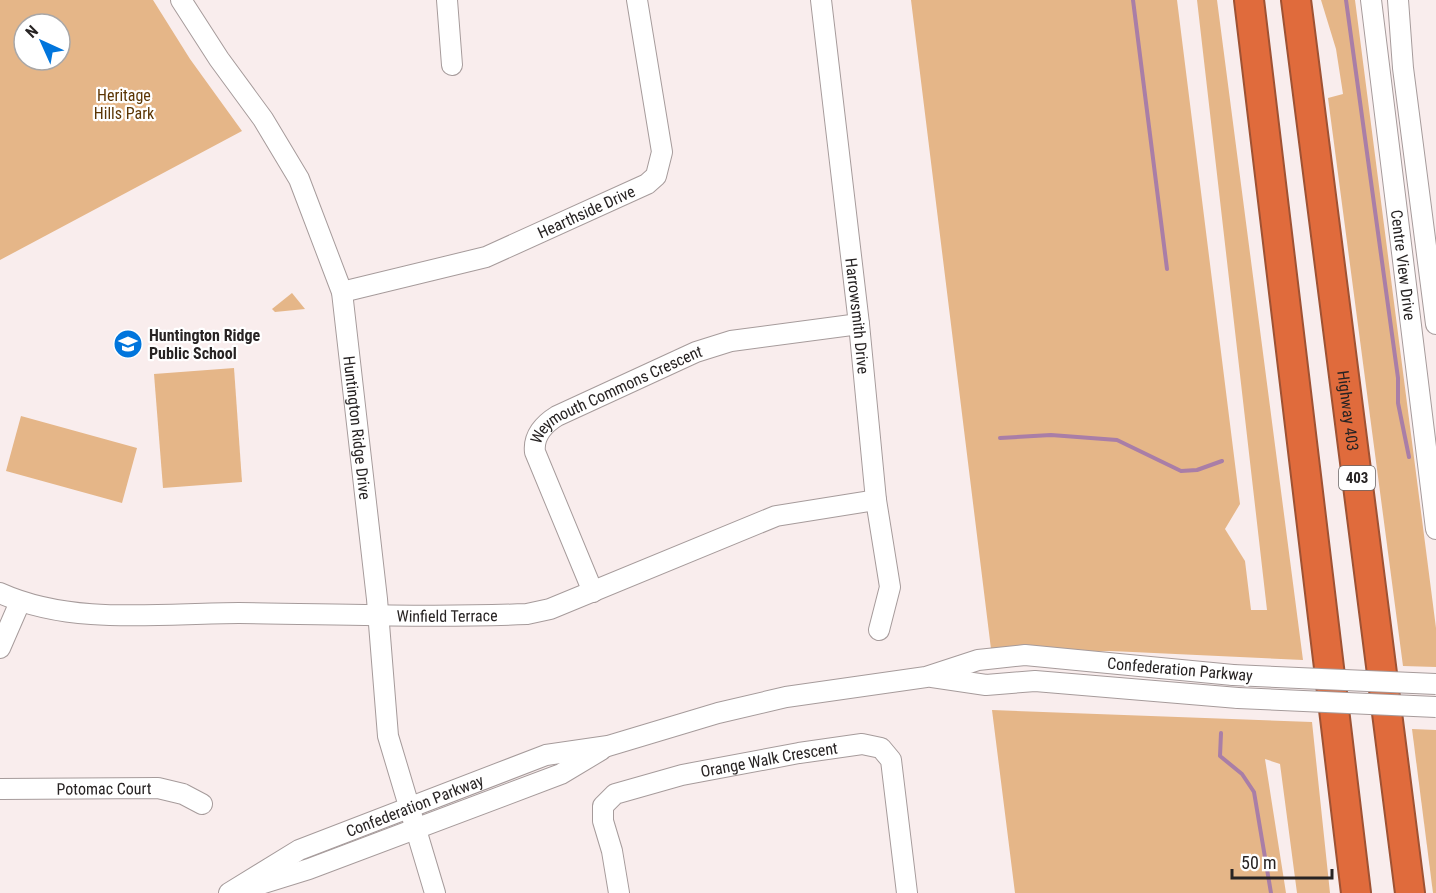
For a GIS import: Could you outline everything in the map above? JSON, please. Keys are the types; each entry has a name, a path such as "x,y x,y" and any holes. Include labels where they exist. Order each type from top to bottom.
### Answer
{"highway":[{"path":"1249,0 1356,893"},
{"name":"Highway 403","path":"1296,0 1410,893"}],"street":[{"name":"Huntington Ridge Drive","path":"181,0 219,59 263,119 299,179 342,292 378,615 388,736 435,893"},
{"path":"447,0 452,65"},
{"name":"Hearthside Drive","path":"342,292 486,257 647,184 656,176 663,152 637,0"},
{"name":"Harrowsmith Drive","path":"821,0 859,324 876,500 890,586 879,630"},
{"path":"1371,3 1402,0"},
{"name":"Centre View Drive","path":"1402,0 1403,68 1436,324"},
{"name":"Centre View Drive","path":"1371,3 1436,529"},
{"name":"Weymouth Commons Crescent","path":"593,592 535,452 535,441 544,426 557,416 696,352 731,341 859,324"},
{"name":"Winfield Terrace","path":"0,593 20,602 75,612 110,614 527,614 550,609 776,516 876,500"},
{"path":"0,648 20,602"},
{"name":"Confederation Parkway","path":"231,893 299,850 546,755 608,746 718,713 786,697 926,677 978,660 1025,655 1233,675 1436,684"},
{"name":"Confederation Parkway","path":"926,677 986,685 1035,681 1238,698 1436,707"},
{"name":"Orange Walk Crescent","path":"619,893 612,851 603,820 603,806 615,794 682,775 799,753 862,744 881,748 891,760 908,893"},
{"name":"Confederation Parkway","path":"231,893 309,869 561,774 608,746"},
{"name":"Potomac Court","path":"0,789 158,788 183,794 202,804"}],"green space":[{"name":"Heritage Hills Park","path":"0,0 153,0 190,59 242,131 0,260"},
{"path":"911,0 1177,0 1240,504 1225,529 1245,561 1251,610 1267,610 1197,0 1217,0 1303,660 1111,651 999,655 991,649"},
{"path":"1321,0 1355,0 1436,628 1436,667 1403,666 1328,98 1343,94 1336,49"},
{"path":"292,293 305,309 275,312 272,309"},
{"path":"234,368 242,482 163,488 154,374"},
{"path":"21,416 137,448 122,503 6,471"},
{"path":"992,710 1312,722 1330,893 1297,893 1280,764 1265,759 1286,893 1015,893"},
{"path":"1412,729 1436,730 1436,893 1433,893"}],"waterway":[{"path":"1133,0 1167,269"},
{"path":"1346,0 1398,378 1398,403 1409,457"},
{"path":"1000,438 1051,435 1117,440 1181,471 1197,470 1222,461"},
{"path":"1221,733 1220,756 1242,774 1254,792 1271,893"}],"place":[{"name":"Huntington Ridge Public School","path":"128,344"}]}
